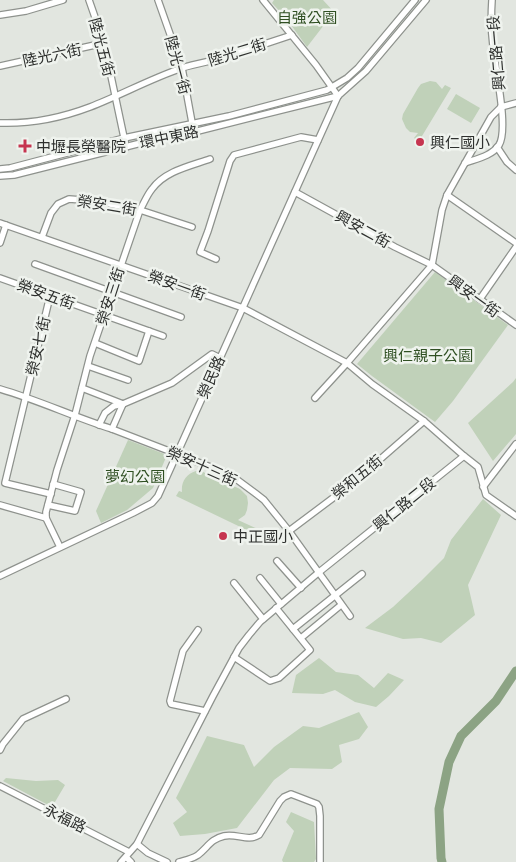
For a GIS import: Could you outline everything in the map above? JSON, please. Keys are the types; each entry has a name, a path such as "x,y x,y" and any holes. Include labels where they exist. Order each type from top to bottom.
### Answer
{"street":[{"path":"0,15 26,11 63,0"},
{"name":"陸光五街","path":"88,0 104,43 126,147"},
{"name":"陸光一街","path":"158,0 182,68 194,132"},
{"path":"263,0 333,87 338,96"},
{"path":"333,87 358,68 415,0"},
{"name":"榮民路","path":"0,576 134,513 152,503 162,491 176,454 338,96 366,71 426,0"},
{"name":"興仁路一段","path":"492,0 491,26 501,107"},
{"name":"陸光二街","path":"0,123 16,124 46,120 90,107 182,68 292,35"},
{"name":"陸光六街","path":"0,66 104,43"},
{"name":"環中東路","path":"0,168 10,168 124,138 229,116 333,87"},
{"name":"環中東路","path":"0,176 14,175 338,96"},
{"path":"315,398 432,266 446,195 491,117 501,107 516,103"},
{"path":"465,163 484,156 497,147 502,138 501,107"},
{"path":"216,258 200,252 230,161 234,155 301,137 318,140"},
{"path":"497,147 507,162 516,170"},
{"name":"榮安三街","path":"46,518 53,484 95,343 120,264 140,210 152,189 166,176 210,159"},
{"name":"興安二街","path":"295,192 432,266"},
{"path":"446,195 516,243"},
{"name":"榮安二街","path":"42,237 51,213 58,204 69,199 95,201 140,210 192,226"},
{"path":"0,243 3,224"},
{"name":"榮安一街","path":"3,224 243,308 347,363"},
{"path":"480,299 516,247"},
{"path":"35,264 181,317"},
{"name":"興安一街","path":"432,266 516,325"},
{"name":"榮安五街","path":"0,278 163,336"},
{"name":"榮安七街","path":"50,296 5,483 51,494"},
{"path":"95,343 139,361 149,331"},
{"path":"99,425 105,413 114,406 124,404 172,383 212,354 220,358"},
{"path":"347,363 372,384 424,421 478,467 486,495 516,516"},
{"path":"88,366 128,380"},
{"name":"榮安十三街","path":"0,388 232,476 264,500 289,531 350,616"},
{"path":"82,388 124,404"},
{"path":"112,429 124,404"},
{"name":"榮和五街","path":"289,531 353,483 424,421"},
{"path":"484,487 516,444"},
{"name":"興仁路二段","path":"121,862 137,844 205,711 234,657 249,635 263,619 318,573 464,456"},
{"path":"48,505 75,512 81,492 53,484"},
{"path":"0,505 46,518 60,547"},
{"path":"277,560 301,588"},
{"path":"293,629 362,574"},
{"path":"234,657 270,681 279,678 310,650 293,629 260,578"},
{"path":"234,583 263,619"},
{"path":"300,638 342,605"},
{"path":"198,630 183,651 170,702 205,711"},
{"path":"0,750 23,719 66,699"},
{"name":"永福路","path":"0,786 129,852"},
{"path":"179,862 198,855 213,840 224,836 232,835 254,838 260,835 280,801 291,794 316,804 319,808 320,862"},
{"path":"137,844 148,854 167,862"},
{"path":"128,861 129,852"}],"green space":[{"name":"自強公園","path":"274,0 323,0 334,12 307,47 286,18 272,3"},
{"path":"430,81 436,82 442,89 445,85 451,88 419,141 414,138 418,133 410,132 402,119 418,88 421,84"},
{"path":"456,94 480,108 471,123 447,109"},
{"name":"興仁親子公園","path":"435,272 508,325 453,401 435,422 357,364"},
{"path":"516,378 516,434 493,461 468,423"},
{"name":"夢幻公園","path":"128,440 167,455 153,488 127,510 101,523 96,511"},
{"path":"196,471 201,471 240,489 247,496 247,510 245,515 238,520 260,530 257,535 176,496 179,491 182,492 182,485 187,476"},
{"path":"483,499 501,515 468,585 475,615 441,643 421,638 403,639 365,628 393,607 444,558 451,540"},
{"path":"319,658 336,672 358,675 374,688 388,673 404,680 376,707 355,702 335,690 323,694 292,693 296,675"},
{"path":"359,712 368,727 359,739 339,745 342,762 332,769 290,768 274,780 237,828 180,836 173,823 187,812 176,798 207,736 244,745 254,767 274,747 303,726 319,728"},
{"path":"6,778 36,781 58,780 65,785 52,807 3,781"},
{"path":"291,812 314,822 316,859 314,862 283,862 282,860 294,831 286,822"}],"waterway":[{"path":"442,862 439,809 449,762 461,736 496,701 516,671"}],"place":[{"name":"興仁國小","path":"420,142"},
{"name":"中壢長榮醫院","path":"25,146"},
{"name":"中正國小","path":"223,536"}]}
